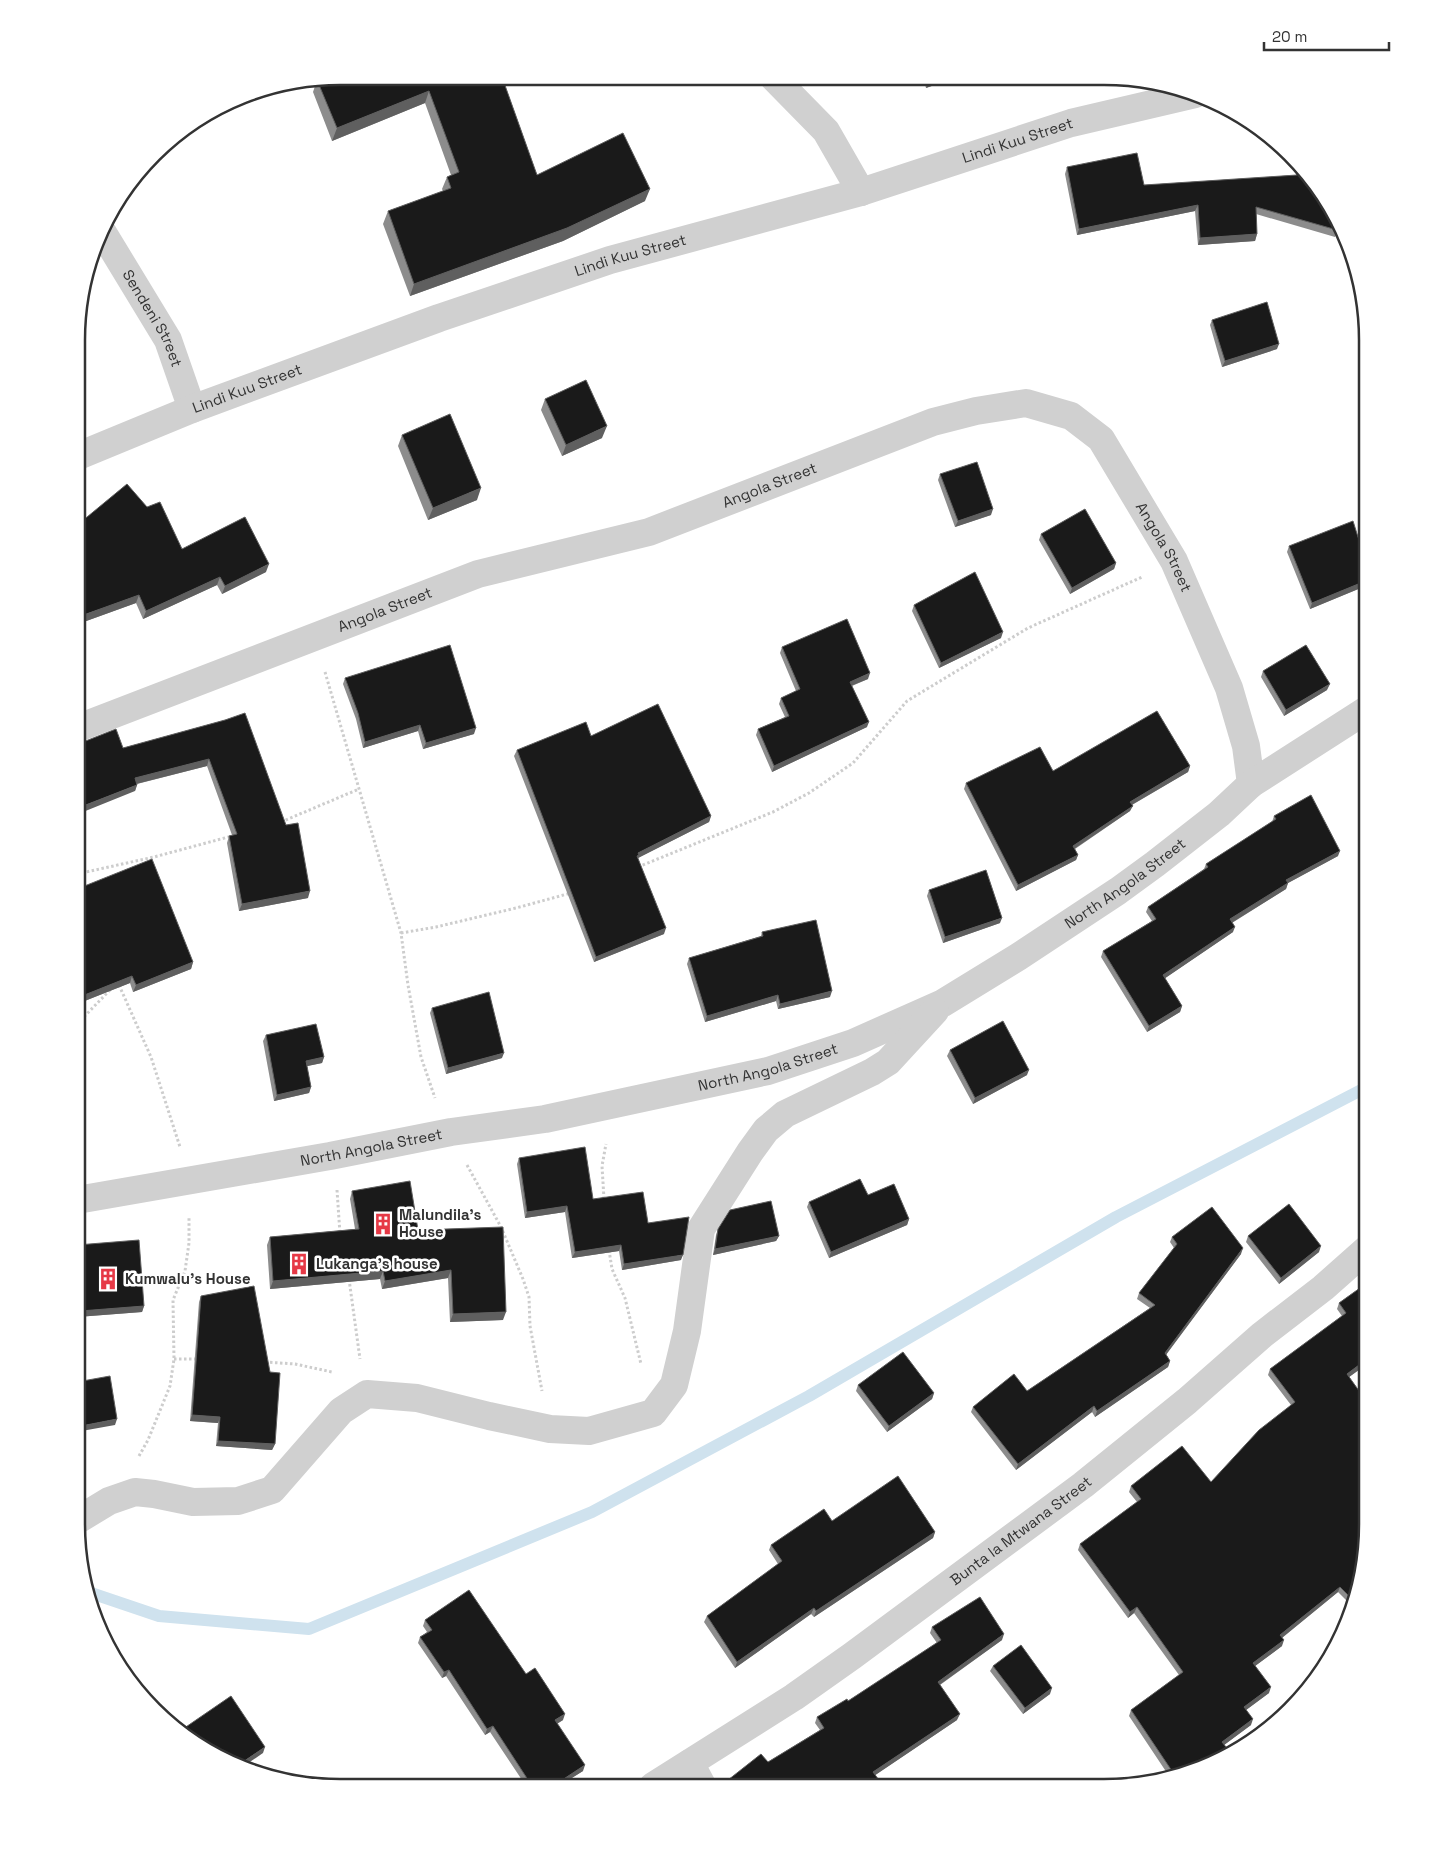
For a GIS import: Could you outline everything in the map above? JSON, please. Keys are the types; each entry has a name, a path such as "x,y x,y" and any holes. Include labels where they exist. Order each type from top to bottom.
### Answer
{"street":[{"path":"781,85 826,131 861,192"},
{"name":"Lindi Kuu Street","path":"85,453 192,409 439,318 610,260 861,192 1071,123 1181,97"},
{"name":"Sendeni Street","path":"106,238 168,340 192,409"},
{"name":"Angola Street","path":"85,725 316,638 478,574 649,532 933,422 976,411 1026,403 1071,416 1101,439 1174,561 1229,688 1246,746 1251,784"},
{"name":"North Angola Street","path":"85,1199 449,1132 545,1119 620,1104 768,1072 853,1043 943,1003 1018,957 1118,891 1219,814 1251,784 1359,715"},
{"path":"85,1516 109,1501 135,1492 193,1502 238,1501 272,1490 365,1386 550,1429 589,1431 653,1413 674,1385 687,1330 701,1229 750,1152 766,1130 785,1114 872,1072 888,1062 943,1003"},
{"name":"Bunta la Mtwana Street","path":"664,1779 794,1697 1091,1480 1187,1401 1262,1335 1323,1288 1359,1256"},
{"path":"690,1763 699,1779"}],"path":[{"path":"632,870 773,812 809,793 853,763 906,701 1028,628 1174,561"},
{"path":"316,638 401,932 421,1057 435,1099 449,1132 501,1227 523,1279 529,1298 530,1326 550,1429"},
{"path":"279,823 359,790"},
{"path":"85,872 154,857 232,836"},
{"path":"401,932 436,927 562,897 579,890"},
{"path":"109,1501 148,1440 170,1386 174,1360 173,1300 185,1271 189,1242 188,1180 179,1142 151,1057 117,982"},
{"path":"85,1016 111,989"},
{"path":"604,1201 602,1166 606,1146 620,1104"},
{"path":"337,1154 337,1201 341,1242"},
{"path":"608,1244 612,1269 625,1298 653,1413"},
{"path":"259,1361 295,1364 365,1386 347,1270"},
{"path":"174,1360 204,1359"}],"building":[{"path":"505,85 537,175 623,133 650,189 567,228 414,284 388,211 451,188 447,177 459,172 429,91 337,128 320,86"},
{"path":"1137,153 1144,185 1297,174 1316,198 1334,229 1256,207 1257,234 1200,238 1198,205 1079,229 1067,167"},
{"path":"1267,302 1279,344 1225,361 1212,320"},
{"path":"586,380 607,426 566,445 545,399"},
{"path":"450,414 481,488 433,508 402,435"},
{"path":"977,462 993,509 958,521 940,474"},
{"path":"127,484 147,507 160,502 182,549 245,517 269,564 225,586 220,577 146,611 139,595 85,614 85,518"},
{"path":"1085,509 1116,563 1072,588 1041,534"},
{"path":"1353,521 1359,540 1359,584 1312,603 1289,546"},
{"path":"975,572 1003,632 941,663 914,605"},
{"path":"847,619 870,673 850,682 869,722 774,766 758,729 789,716 781,698 800,689 782,647"},
{"path":"450,645 476,728 426,743 420,725 365,742 358,713 345,678"},
{"path":"1306,645 1330,684 1286,710 1263,671"},
{"path":"658,704 711,816 638,853 639,855 637,856 666,928 596,957 517,750 586,722 591,736"},
{"path":"1157,711 1190,766 1130,802 1133,806 1073,846 1078,855 1018,885 966,783 1040,747 1053,771"},
{"path":"245,713 286,825 298,823 310,891 242,904 229,836 237,834 209,759 135,778 137,785 85,805 85,741 116,729 123,748"},
{"path":"1311,795 1340,851 1286,880 1288,883 1230,919 1235,927 1163,975 1182,1006 1149,1026 1103,951 1156,919 1148,907 1208,867 1206,864 1276,819 1274,816"},
{"path":"152,859 193,962 136,985 132,976 85,995 85,886"},
{"path":"986,870 1002,918 945,937 929,890"},
{"path":"816,920 832,991 780,1004 778,995 707,1016 689,958 763,936 762,932"},
{"path":"489,992 504,1053 448,1068 432,1008"},
{"path":"1003,1021 1029,1070 975,1098 950,1050"},
{"path":"316,1024 324,1057 306,1061 311,1087 277,1095 266,1035"},
{"path":"585,1147 593,1199 643,1192 648,1223 689,1217 683,1255 624,1264 621,1245 575,1252 567,1206 527,1212 519,1158"},
{"path":"860,1179 868,1195 894,1184 909,1219 831,1252 809,1202"},
{"path":"410,1181 418,1230 503,1227 506,1312 453,1314 451,1270 385,1281 383,1271 273,1281 270,1237 359,1229 352,1191"},
{"path":"771,1201 779,1236 715,1249 718,1229 730,1210"},
{"path":"1289,1204 1321,1246 1281,1278 1248,1236"},
{"path":"1212,1207 1243,1248 1165,1353 1170,1361 1097,1411 1094,1406 1018,1464 973,1407 1014,1374 1027,1391 1155,1305 1139,1293 1177,1244 1172,1237"},
{"name":"Kumwalu's House","path":"139,1240 144,1306 85,1311 85,1244"},
{"path":"254,1286 270,1372 280,1373 275,1444 218,1441 220,1417 192,1415 201,1296"},
{"path":"1359,1289 1359,1365 1347,1374 1359,1391 1359,1524 1357,1557 1348,1595 1340,1587 1280,1635 1284,1640 1253,1663 1271,1687 1244,1707 1253,1719 1222,1742 1226,1747 1202,1760 1171,1770 1131,1710 1183,1672 1137,1607 1130,1612 1080,1544 1141,1499 1131,1486 1182,1446 1211,1482 1259,1430 1295,1402 1270,1369 1346,1313 1339,1303"},
{"path":"903,1352 934,1393 889,1426 858,1385"},
{"path":"110,1376 117,1419 85,1425 85,1381"},
{"path":"898,1476 935,1532 816,1611 814,1608 737,1662 707,1616 782,1561 771,1545 824,1509 832,1521"},
{"path":"469,1590 526,1674 535,1668 565,1714 555,1720 585,1765 564,1779 527,1779 493,1726 487,1729 449,1670 444,1672 420,1637 432,1630 425,1620"},
{"path":"980,1597 1004,1634 938,1682 960,1714 873,1772 878,1779 729,1779 761,1754 768,1762 824,1728 817,1717 847,1699 848,1701 941,1640 932,1627"},
{"path":"1021,1645 1052,1688 1025,1708 993,1666"},
{"path":"231,1696 265,1747 245,1761 212,1745 186,1727"}],"waterway":[{"path":"95,1595 159,1616 309,1629 592,1512 809,1396 1116,1217 1359,1091"}],"place":[{"name":"Malundila's House","path":"383,1224"},
{"name":"Lukanga's house","path":"299,1264"},
{"name":"Kumwalu's House","path":"108,1279"}]}
